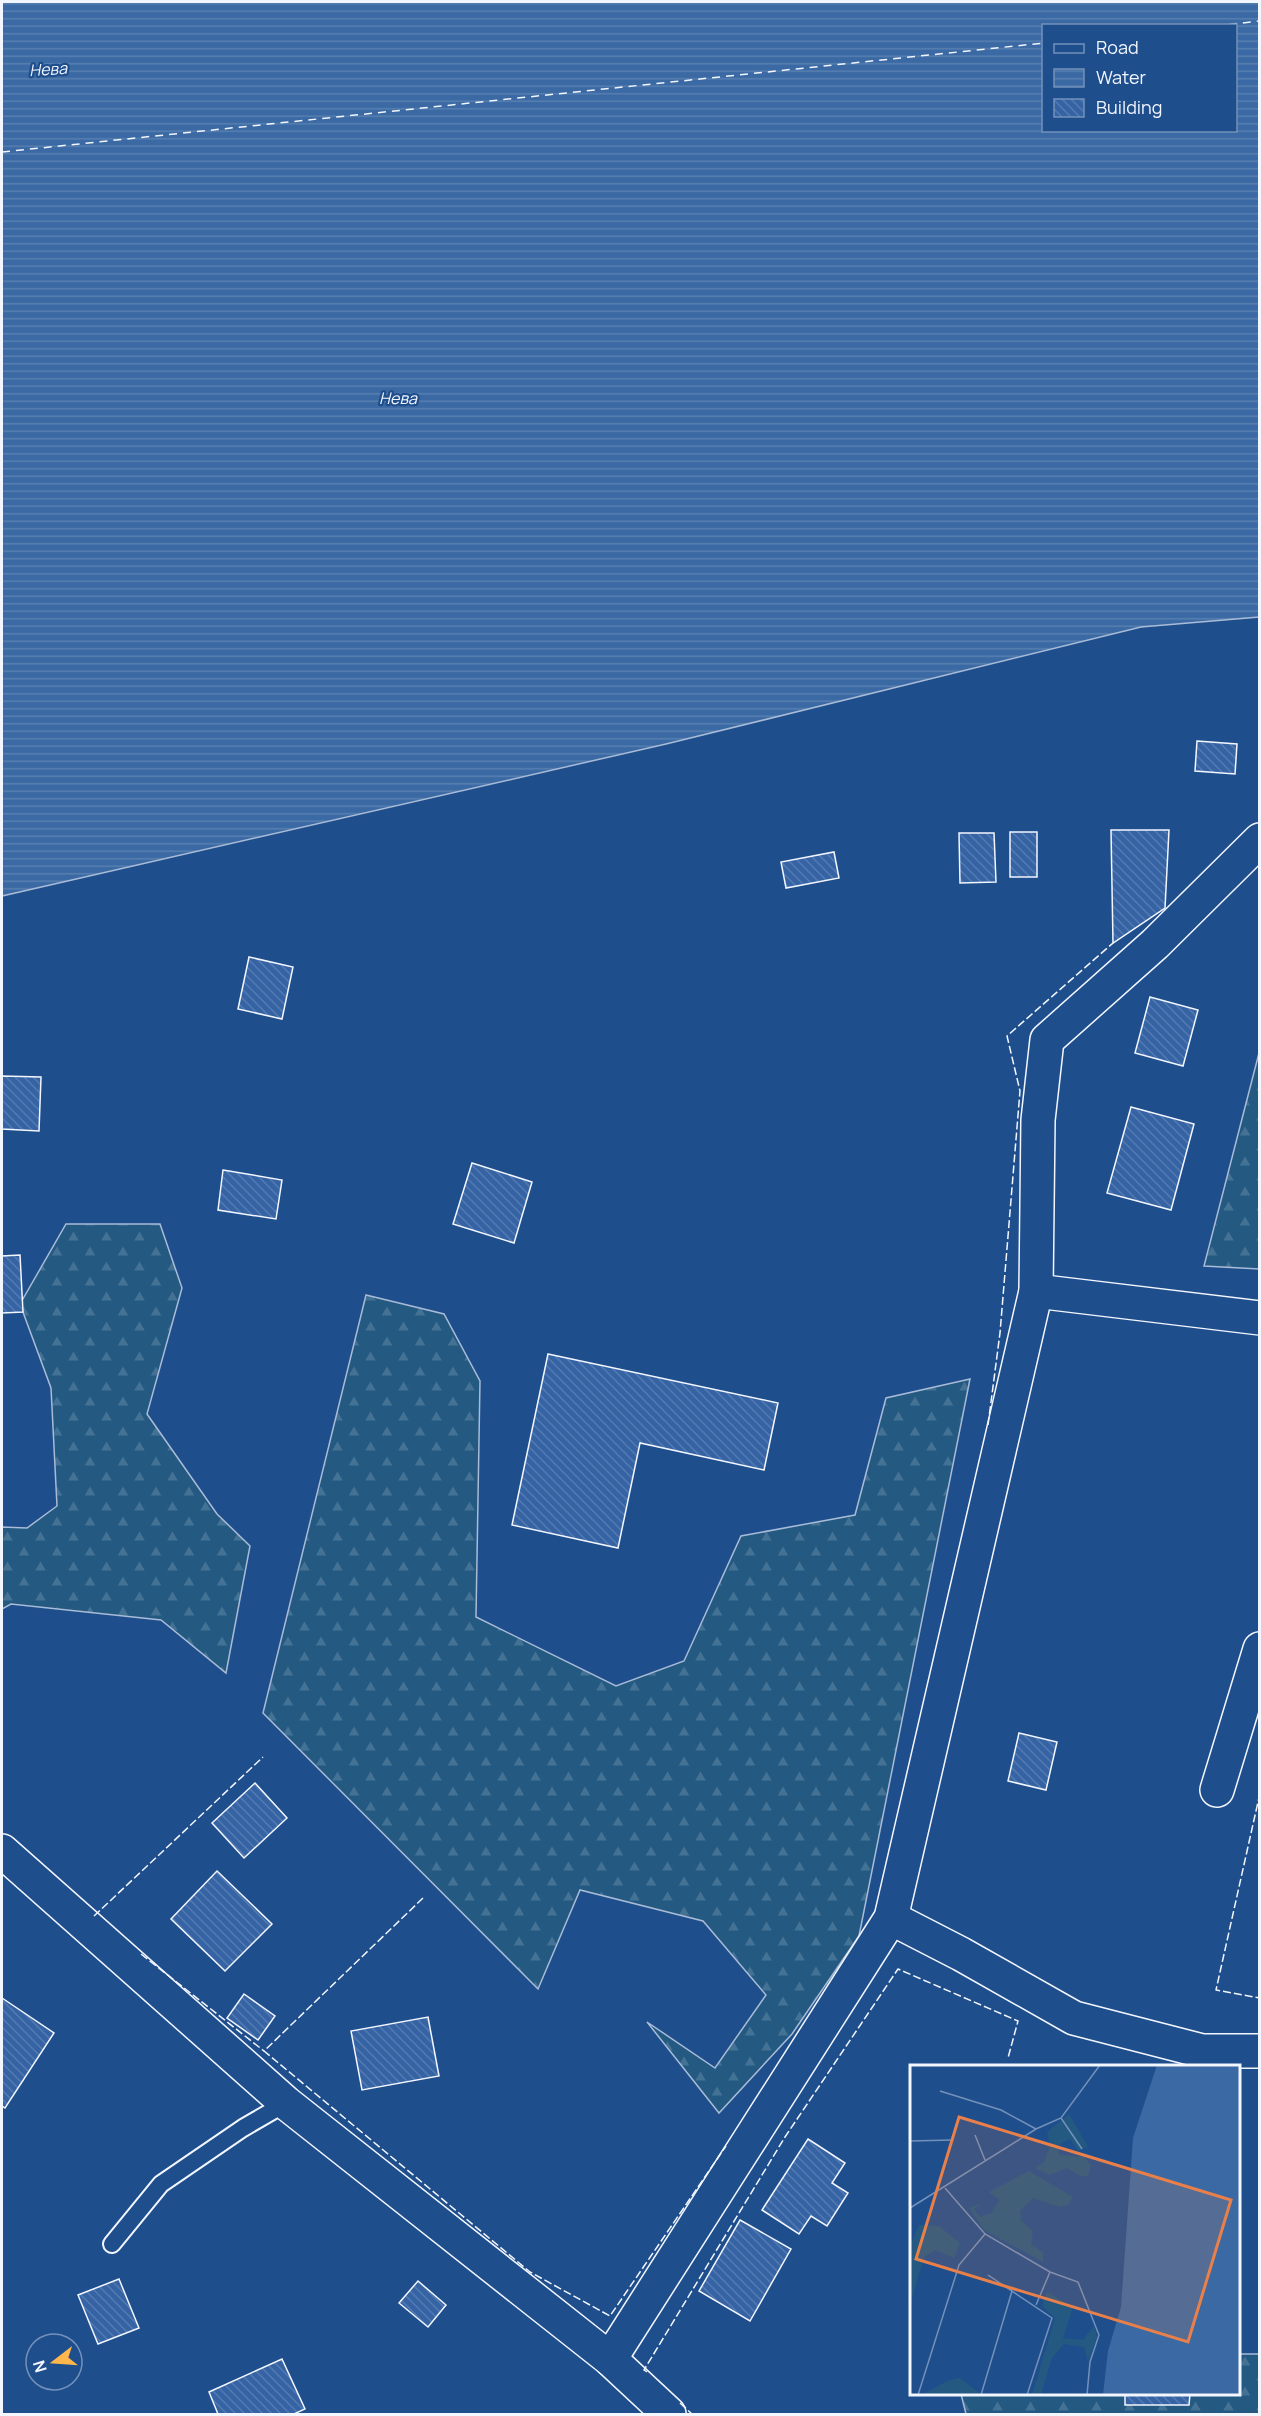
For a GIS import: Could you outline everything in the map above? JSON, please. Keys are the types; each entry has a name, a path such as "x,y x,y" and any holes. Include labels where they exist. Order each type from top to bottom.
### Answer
{"street":[{"path":"610,2359 891,1918 1036,1291 1038,1120 1047,1040 1155,944 1260,840"},
{"path":"1036,1291 1260,1318"},
{"path":"1217,1790 1260,1649"},
{"path":"2,1851 286,2103 610,2359 669,2415"},
{"path":"891,1918 961,1954 1074,2018 1202,2051 1260,2051"}],"lane":[{"path":"112,2244 161,2184 243,2127 286,2103"}],"green space":[{"path":"1259,1053 1259,1269 1204,1266"},
{"path":"66,1224 160,1224 182,1288 147,1414 217,1514 250,1546 226,1673 161,1620 11,1604 2,1609 2,1527 27,1528 57,1506 51,1388 20,1304"},
{"path":"366,1295 444,1314 480,1381 476,1617 616,1686 684,1661 741,1536 855,1515 886,1398 970,1379 859,1936 792,2034 719,2113 647,2022 715,2068 766,1995 703,1921 580,1890 538,1989 263,1713"},
{"path":"1240,2354 1259,2354 1259,2414 966,2414 961,2395 1240,2395"}],"water":[{"name":"Нева","path":"2,2 1259,2 1259,617 1141,627 666,744 2,896"}],"building":[{"path":"1197,741 1237,744 1235,774 1195,771"},
{"path":"1111,830 1169,830 1165,908 1113,943"},
{"path":"1010,832 1037,832 1037,877 1010,877"},
{"path":"959,833 994,833 996,882 960,883"},
{"path":"834,852 839,878 786,888 781,862"},
{"path":"249,957 293,967 282,1019 238,1009"},
{"path":"1150,997 1198,1010 1183,1066 1135,1053"},
{"path":"2,1076 41,1077 39,1131 2,1129"},
{"path":"1131,1107 1194,1124 1171,1210 1107,1193"},
{"path":"472,1163 532,1182 514,1243 453,1224"},
{"path":"223,1170 282,1180 276,1219 218,1210"},
{"path":"20,1255 23,1312 2,1313 2,1256"},
{"path":"548,1354 778,1403 764,1470 640,1443 618,1548 512,1525"},
{"path":"1019,1733 1057,1742 1046,1790 1008,1781"},
{"path":"255,1783 287,1818 244,1858 212,1823"},
{"path":"217,1871 272,1924 225,1971 171,1919"},
{"path":"244,1994 275,2016 258,2040 227,2018"},
{"path":"2,1998 54,2033 5,2108 2,2106"},
{"path":"428,2017 439,2076 362,2090 351,2031"},
{"path":"808,2139 845,2163 832,2183 848,2193 827,2226 811,2216 799,2234 762,2210"},
{"path":"740,2220 791,2249 750,2321 699,2291"},
{"path":"119,2279 139,2328 98,2344 78,2295"},
{"path":"418,2281 446,2305 428,2327 399,2303"},
{"path":"282,2359 305,2409 294,2414 218,2414 209,2392"},
{"path":"1125,2395 1190,2395 1189,2405 1125,2405"}],"ferry route":[{"path":"1233,24 1260,21"},
{"path":"2,152 1042,43"}],"fence":[{"path":"988,1425 1000,1333 1020,1091 1007,1036 1113,943"},
{"path":"94,1916 263,1757"},
{"path":"1260,1793 1216,1990 1260,1998"},
{"path":"423,1898 264,2051 530,2272 610,2316 726,2146"},
{"path":"141,1954 264,2051"},
{"path":"647,2372 644,2370 785,2137 898,1969 1018,2021 1008,2058"},
{"path":"680,2403 692,2414"}]}
